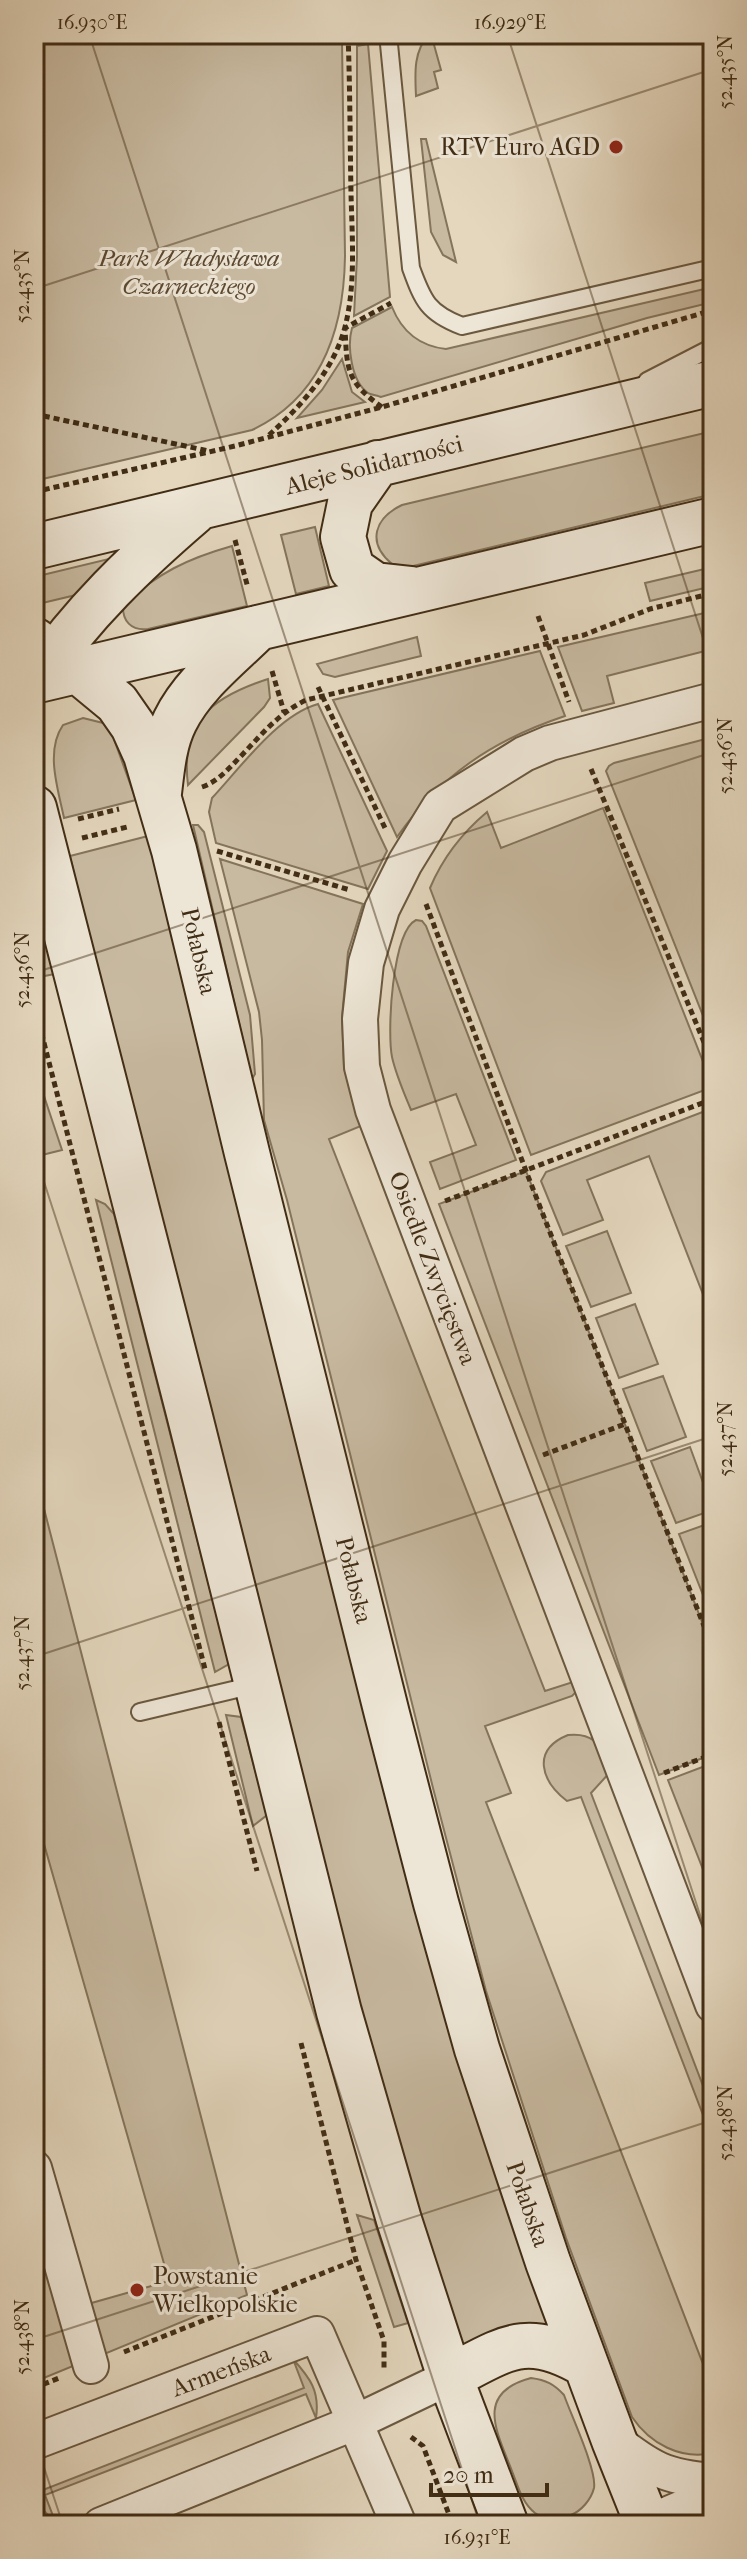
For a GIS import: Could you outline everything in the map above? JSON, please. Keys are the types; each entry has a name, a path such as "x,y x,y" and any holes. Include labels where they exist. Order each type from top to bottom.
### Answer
{"street":[{"name":"Aleje Solidarności","path":"34,547 713,383"},
{"path":"378,463 350,503 343,537 352,569 375,585 417,590"},
{"path":"45,670 124,575 212,505"},
{"path":"45,670 259,628 713,520"},
{"path":"161,804 163,756 176,720 196,690 259,628"},
{"name":"Połabska","path":"45,670 117,703 133,726 146,755 161,804 436,1903 477,2049 512,2158 646,2524"},
{"name":"Osiedle Zwycięstwa","path":"713,700 550,743 524,754 440,806 405,863 382,909 366,963 360,1039 364,1076 373,1110 713,2005"},
{"path":"37,825 339,2012 399,2220 450,2377 506,2525"},
{"path":"34,2168 91,2366"},
{"name":"Armeńska","path":"34,2442 317,2334 356,2422"},
{"path":"101,2525 356,2422 508,2348 535,2344 562,2351 586,2365"},
{"path":"356,2422 399,2525"},
{"path":"614,2440 647,2466 685,2479 713,2481"},
{"path":"646,2524 713,2495"},
{"path":"707,2525 713,2514"}],"lane":[{"path":"388,34 411,268 421,296 440,318 462,326 713,268"},
{"path":"576,417 713,347"},
{"path":"140,1712 256,1685"}],"path":[{"path":"348,34 352,243 351,288 345,328 347,359 352,378 361,393 382,407"},
{"path":"268,436 313,389 331,361 345,328 391,303"},
{"path":"34,492 212,452 382,407 713,310"},
{"path":"34,414 212,452"},
{"path":"212,452 212,505 259,628 284,712"},
{"path":"37,825 161,804 206,787 219,779 284,712 306,700 584,635 650,609 713,593"},
{"path":"538,616 573,714"},
{"path":"318,687 386,830"},
{"path":"587,759 713,1064"},
{"path":"37,825 161,804"},
{"path":"213,849 350,891"},
{"path":"420,890 713,1649"},
{"path":"439,1204 713,1099"},
{"path":"536,1458 625,1424"},
{"path":"659,1775 713,1754"},
{"path":"91,2366 356,2260"},
{"path":"406,2433 423,2446 453,2525"}],"green space":[{"name":"Park Władysława Czarneckiego","path":"34,34 360,34 342,41 345,256 340,309 334,334 312,379 296,399 276,416 252,430 34,481"},
{"path":"429,34 441,70 434,72 438,88 416,96 418,56"},
{"path":"368,44 390,297 354,316 357,46"},
{"path":"421,139 426,139 456,262 443,255 431,232"},
{"path":"713,287 713,302 647,318 381,397 362,388 354,372 350,344 352,328 392,307 401,324 413,336 428,345 446,349"},
{"path":"342,359 352,392 365,402 297,418 322,390"},
{"path":"713,431 713,494 409,567 392,564 379,547 377,531 380,524 402,505"},
{"path":"315,527 329,586 296,594 281,535"},
{"path":"232,546 247,606 148,629 132,626 126,620 123,604 149,584 187,562"},
{"path":"121,556 80,594 34,605 34,577"},
{"path":"713,567 713,586 650,601 645,583"},
{"path":"713,611 713,649 607,676 614,703 582,711 558,647"},
{"path":"417,637 421,656 335,677 323,674 317,664"},
{"path":"540,651 565,716 515,736 470,762 432,795 397,837 333,700"},
{"path":"268,679 270,698 264,707 188,785 189,744 204,715 231,694"},
{"path":"318,704 387,851 368,889 216,843 209,812 212,798 275,730 303,710"},
{"path":"83,718 103,723 111,731 136,800 64,818 54,770 55,746 63,725"},
{"path":"713,737 713,1041 606,771 614,763"},
{"path":"603,808 713,1087 531,1155 430,888 454,846 487,812 501,848"},
{"path":"193,825 198,825 204,832 250,1015 255,1074 252,1079"},
{"path":"148,836 392,1823 502,2193 552,2330 460,2349 397,2159 135,1139 70,856"},
{"path":"220,859 363,904 348,952 342,1017 344,1068 361,1126 329,1139 545,1691 576,1681 577,1691 572,1696 485,1726 511,1793 486,1802 713,2390 713,2453 689,2454 667,2448 648,2435 632,2417 566,2238 486,1991 287,1200 264,1120 259,1012"},
{"path":"34,889 55,974 39,977 34,954"},
{"path":"416,920 426,926 516,1160 440,1189 430,1162 476,1145 456,1094 411,1110 394,1064 390,1027 393,984 401,943"},
{"path":"34,1066 62,1150 34,1157"},
{"path":"713,1108 713,1320 649,1156 587,1180 603,1220 563,1235 541,1181 546,1172"},
{"path":"526,1171 713,1650 713,1754 659,1775 439,1204"},
{"path":"96,1200 114,1214 229,1664 215,1672"},
{"path":"607,1231 631,1293 591,1307 566,1246"},
{"path":"635,1304 658,1364 619,1378 596,1318"},
{"path":"663,1376 686,1437 647,1451 623,1389"},
{"path":"690,1447 713,1510 676,1523 651,1461"},
{"path":"34,1470 247,2295 102,2355 88,2304 169,2281 34,1809"},
{"path":"713,1522 713,1591 703,1595 679,1534"},
{"path":"226,1715 241,1717 267,1815 253,1826"},
{"path":"568,1735 592,1739 612,1770 591,1793 713,2112 713,2141 581,1797 567,1801 546,1775 545,1757 549,1749"},
{"path":"713,1763 713,1895 668,1780"},
{"path":"357,2215 374,2220 408,2323 394,2327"},
{"path":"34,2225 78,2364 34,2382"},
{"path":"293,2359 312,2386 316,2418 306,2394 45,2495 55,2521 40,2505 34,2469 43,2490 304,2388"},
{"path":"531,2378 549,2383 564,2395 592,2469 594,2488 591,2497 582,2508 567,2517 543,2517 527,2504 496,2428 496,2404 502,2393"}],"place":[{"name":"RTV Euro AGD","path":"616,147"},
{"name":"Powstanie Wielkopolskie","path":"137,2290"}]}
